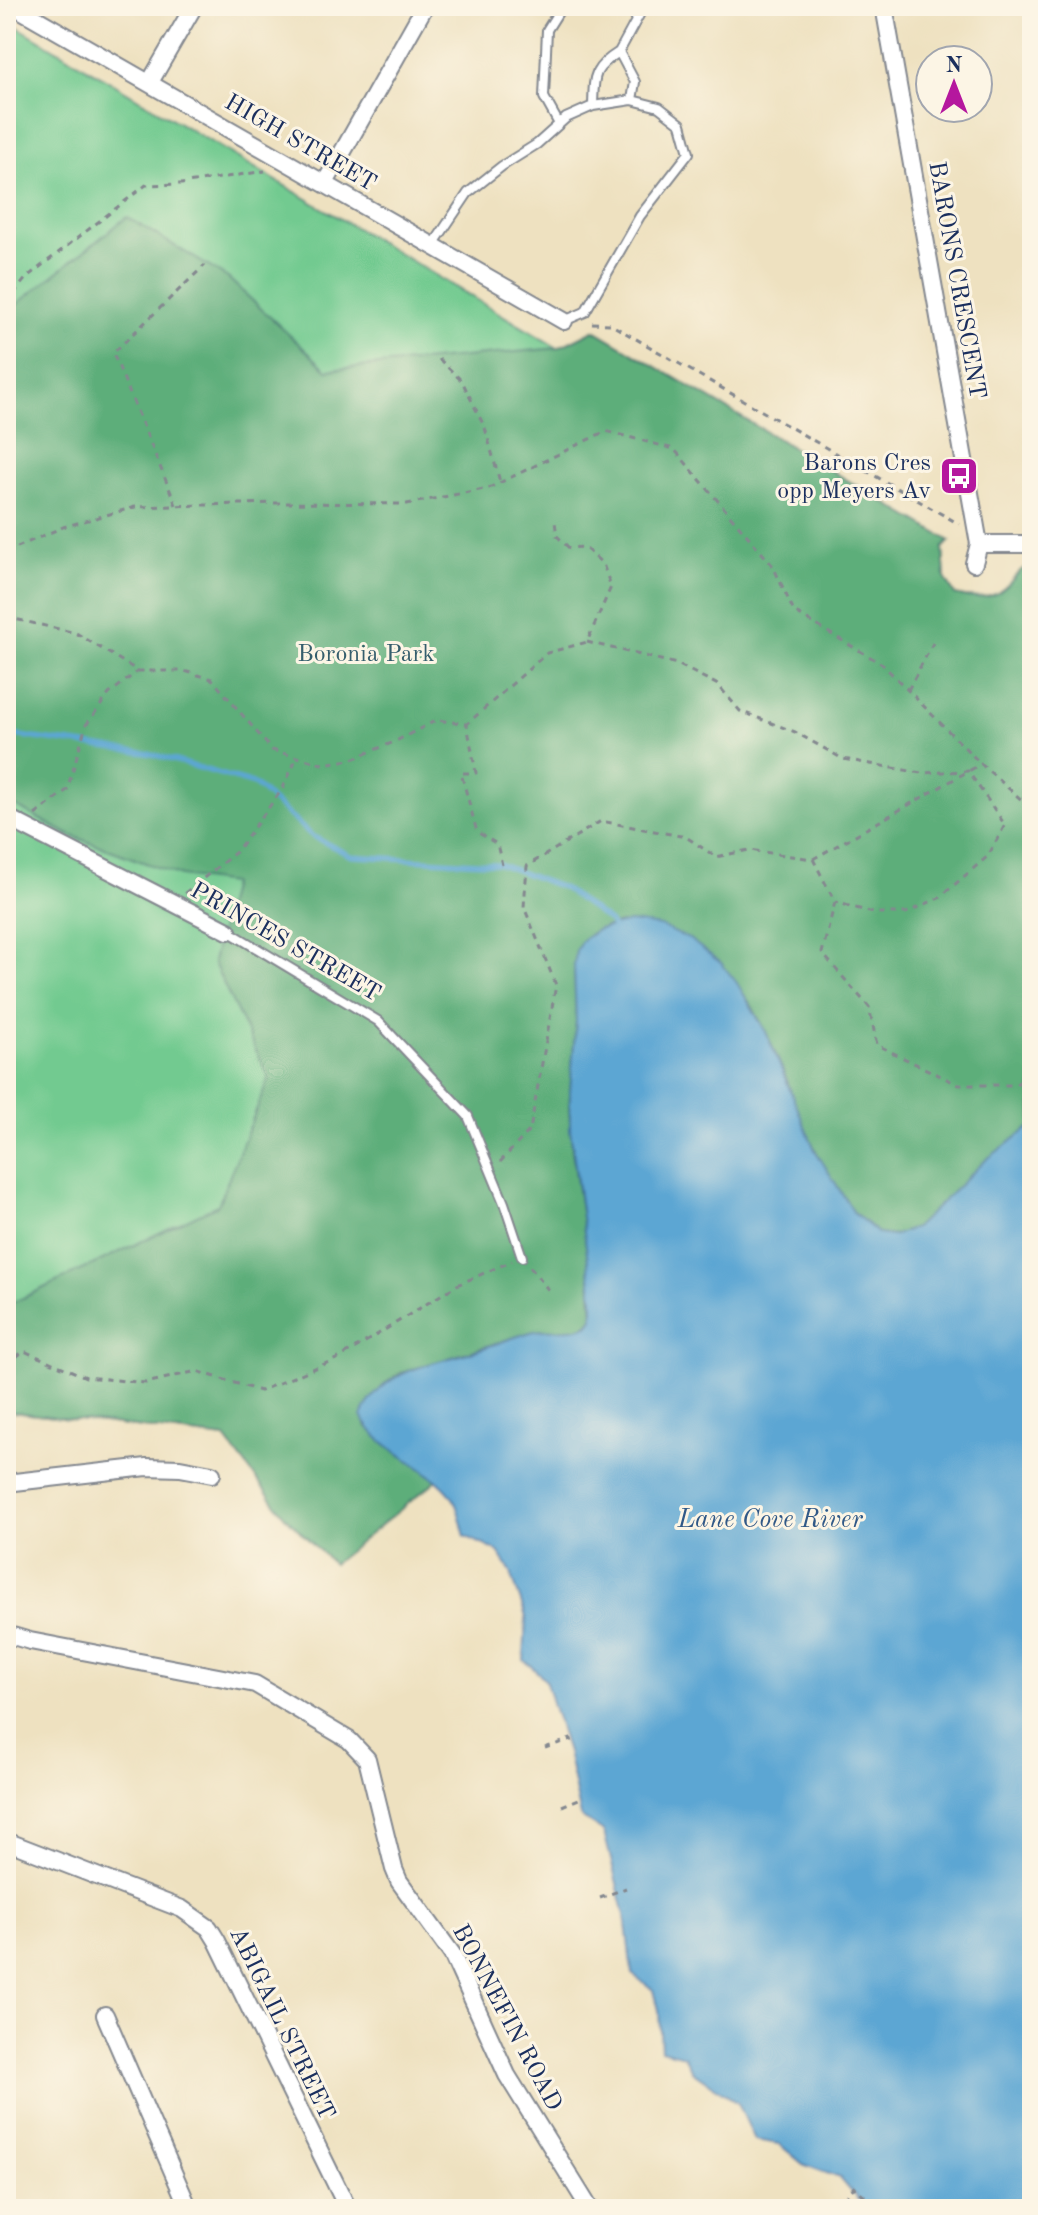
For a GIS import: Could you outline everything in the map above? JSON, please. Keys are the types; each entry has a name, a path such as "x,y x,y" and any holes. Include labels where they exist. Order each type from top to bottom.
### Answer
{"street":[{"name":"HIGH STREET","path":"14,6 564,321"},
{"path":"150,82 194,6"},
{"path":"325,183 425,6"},
{"name":"BARONS CRESCENT","path":"884,6 979,544 974,563"},
{"path":"979,544 1032,544"},
{"name":"PRINCES STREET","path":"6,817 228,931"},
{"path":"6,1483 147,1467 180,1468 212,1474"},
{"name":"BONNEFIN ROAD","path":"6,1634 255,1684 349,1740 360,1750 372,1772 399,1881 452,1954 507,2075 590,2209"},
{"name":"ABIGAIL STREET","path":"6,1841 182,1909 209,1928 348,2209"},
{"path":"105,2015 189,2209"}],"lane":[{"path":"559,124 544,97 547,30 562,6"},
{"path":"593,106 595,71 619,52 644,6"},
{"path":"619,52 635,82 632,100"},
{"path":"433,245 468,193 537,144 559,124 593,106 632,100 659,107 681,124 689,153 640,216 585,312 564,321"},
{"name":"PRINCES STREET","path":"228,931 378,1021 468,1116 492,1170 522,1257"}],"path":[{"path":"6,303 27,277 146,185 181,184 267,170"},
{"path":"176,505 113,353 205,265"},
{"path":"564,321 610,324 956,521 979,544"},
{"path":"439,359 462,381 485,428 500,482"},
{"path":"6,552 63,527 135,507 407,504 489,488 606,431 674,449 773,566 794,612 882,664 981,764 1032,809"},
{"path":"555,522 557,536 569,548 584,547 603,564 611,587 587,642"},
{"path":"6,617 76,633 138,671 184,671 212,679 272,750 322,764 350,760 437,720 467,724 547,653 587,642 677,664 718,685 740,711 795,732 843,759 921,773 968,771"},
{"path":"908,690 933,643"},
{"path":"23,825 67,790 86,725 109,694 138,671"},
{"path":"467,724 476,773 461,773 477,832 497,844 502,865"},
{"path":"172,902 236,852 283,788 297,757"},
{"path":"492,1170 530,1130 556,985 524,907 527,866 601,821 686,837 716,857 749,850 813,859 981,764"},
{"path":"835,902 873,913 906,913 939,898 988,856 1005,825 968,771"},
{"path":"813,859 835,902 822,953 869,1007 877,1045 959,1085 1015,1085 1032,1073"},
{"path":"6,1355 8,1362 24,1351 86,1377 146,1383 197,1371 260,1391 341,1357 457,1285 522,1257 550,1292"},
{"path":"545,1748 571,1739 573,1745"},
{"path":"562,1806 581,1798"},
{"path":"600,1898 626,1888"},
{"path":"844,2199 854,2187 866,2197"}],"green space":[{"name":"Boronia Park","path":"6,20 558,348 594,330 950,541 943,548 945,578 955,595 973,598 998,593 1023,569 1032,565 1032,1126 572,1150 589,1264 420,1466 333,1564 285,1516 225,1438 6,1411"},
{"name":"Boronia Park","path":"127,217 228,278 327,370 558,348 594,330 950,541 943,548 945,578 955,595 973,598 998,593 1023,569 1032,565 1032,1126 987,1159 915,1228 892,1236 879,1234 854,1213 819,1157 796,1110 788,1082 766,1032 752,1006 721,963 689,939 620,923 590,934 576,951 574,967 576,1021 569,1108 593,1318 589,1323 575,1328 531,1332 401,1373 386,1383 369,1402 366,1426 437,1480 333,1564 285,1516 225,1438 6,1411 6,1306 218,1205 269,1078 213,962 231,883 181,876 67,834 6,801 6,313"}],"water":[{"name":"Lane Cove River","path":"630,922 660,926 689,939 721,963 737,983 766,1032 815,1150 854,1213 879,1234 892,1236 915,1228 987,1159 1032,1126 1032,2209 866,2209 840,2178 803,2164 779,2144 755,2140 738,2103 692,2071 684,2056 661,2050 659,2010 654,1990 632,1974 625,1915 604,1832 581,1817 568,1756 545,1679 524,1660 526,1617 510,1570 497,1551 465,1536 456,1504 441,1484 390,1448 369,1428 362,1416 381,1388 408,1372 531,1332 582,1327 593,1318 593,1298 570,1129 576,1021 574,967 576,951 582,940 599,929"}],"waterway":[{"path":"6,734 152,754 254,784 312,836 351,856 499,864 563,888 610,922 614,930"}],"place":[{"name":"Barons Cres opp Meyers Av","path":"959,476"}]}
